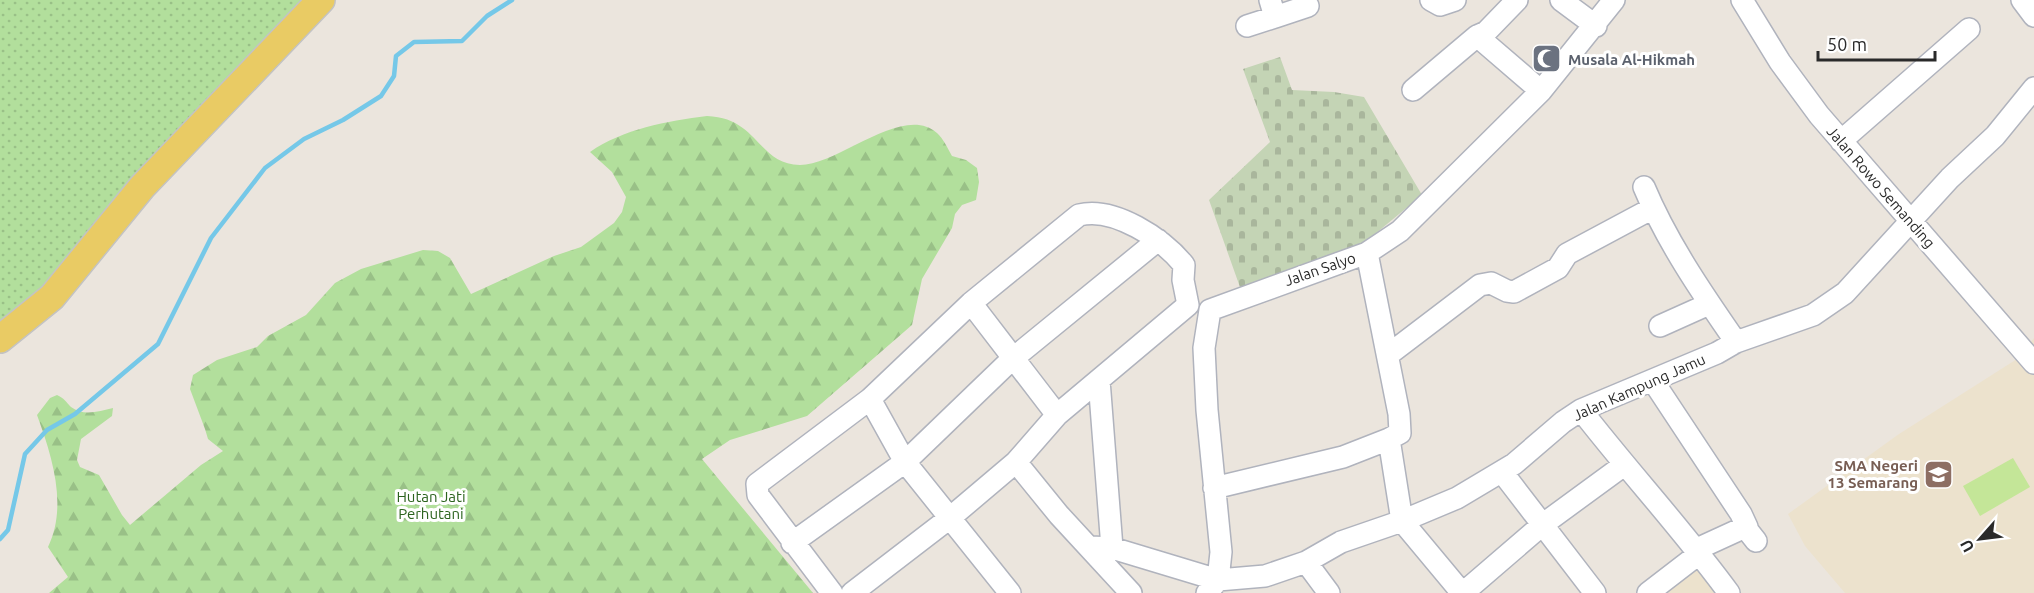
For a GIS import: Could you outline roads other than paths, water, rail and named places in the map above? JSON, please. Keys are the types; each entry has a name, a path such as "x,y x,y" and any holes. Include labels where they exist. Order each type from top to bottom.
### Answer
{"main road":[{"path":"0,339 52,297 142,187 321,0"}],"street":[{"path":"1431,0 1440,5 1455,0"},
{"path":"1413,90 1477,36 1486,32 1517,0"},
{"path":"1561,0 1596,26"},
{"name":"Jalan Salyo","path":"1210,310 1366,253 1400,231 1541,91 1596,26 1614,0"},
{"name":"Jalan Rowo Semanding","path":"1742,0 1780,62 1818,115 2034,363"},
{"path":"2022,0 2034,16"},
{"path":"1247,26 1272,8 1308,6"},
{"path":"1841,141 1969,29"},
{"path":"1477,36 1541,91"},
{"name":"Jalan Kampung Jamu","path":"1213,586 1264,576 1306,562 1341,542 1402,521 1457,498 1502,472 1581,410 1717,353 1736,342 1813,315 1845,292 1911,220 1995,136 2034,88"},
{"path":"1644,187 1653,208 1709,304 1736,342"},
{"path":"1388,356 1480,285 1491,283 1507,291 1523,288 1558,268 1567,254 1653,208"},
{"path":"832,593 755,491 757,484 870,399 970,303 1079,215 1091,212 1109,215 1158,240 1184,265 1183,280 1188,305"},
{"path":"792,543 905,462 1011,360 1158,240"},
{"path":"1214,488 1343,457 1401,433 1388,356 1366,253"},
{"path":"970,303 1011,360 1057,415"},
{"path":"1660,326 1709,304"},
{"path":"1091,547 1112,548 1213,586 1221,552 1204,348 1210,310 1188,305"},
{"path":"864,590 1016,462 1057,415 1188,305"},
{"path":"1099,380 1112,548"},
{"path":"1648,593 1698,551 1747,526 1653,381"},
{"path":"870,399 905,462 1010,593"},
{"path":"1581,410 1623,465 1698,551 1730,593"},
{"path":"1389,439 1402,521 1462,593 1542,525 1623,465"},
{"path":"1016,462 1059,515 1091,547 1131,593"},
{"path":"1502,472 1595,593"},
{"path":"1306,562 1329,593"}],"waterway":[{"path":"0,539 8,530 25,454 47,430 75,414 158,344 211,238 265,168 304,139 343,120 381,96 394,76 396,56 414,42 462,41 487,16 512,0"}],"place":[{"name":"Musala Al-Hikmah","path":"1547,59"},
{"name":"SMA Negeri 13 Semarang","path":"1939,474"}],"park label":[{"name":"Hutan Jati Perhutani","path":"431,504"}]}
